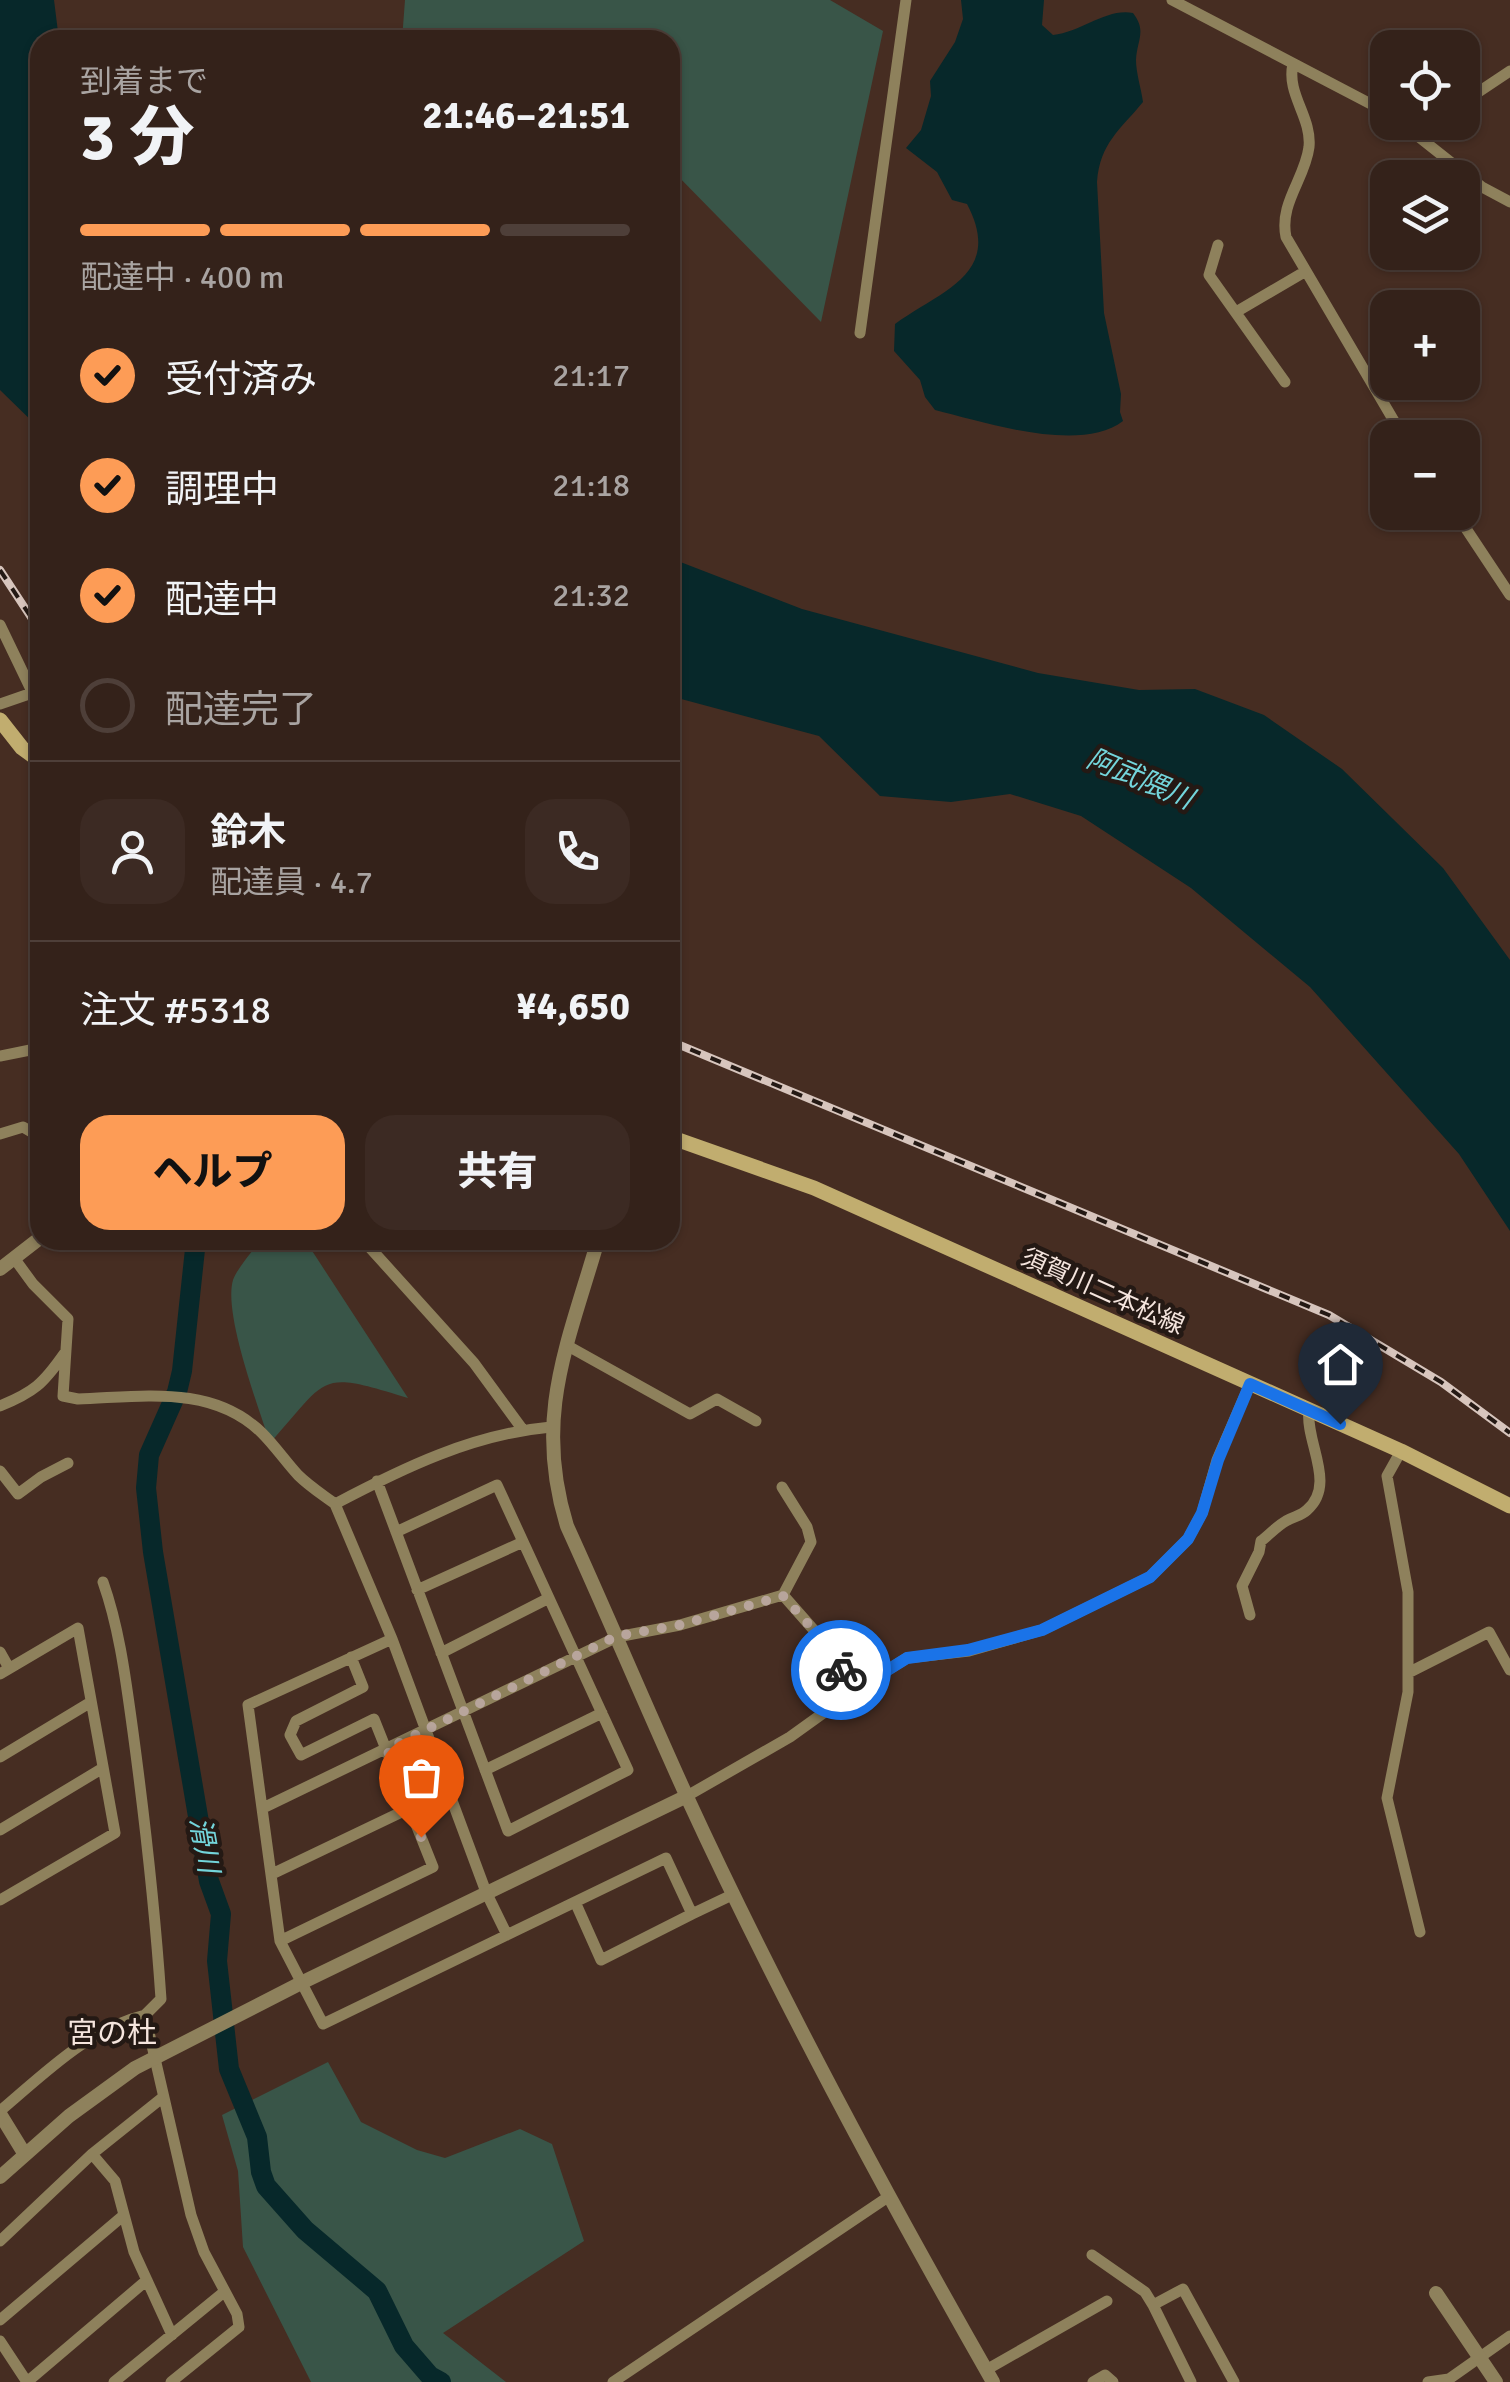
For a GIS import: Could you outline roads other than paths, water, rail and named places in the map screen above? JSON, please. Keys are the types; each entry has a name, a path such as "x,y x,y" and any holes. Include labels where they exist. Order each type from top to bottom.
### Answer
{"main road":[{"path":"0,720 30,754"},
{"name":"須賀川二本松線","path":"680,1141 814,1188 1401,1451 1510,1506"}],"street":[{"path":"860,333 906,0"},
{"path":"1172,0 1370,104"},
{"path":"1294,64 1290,82 1306,126 1309,147 1285,210 1284,229 1291,249 1393,420"},
{"path":"1480,91 1510,71"},
{"path":"1423,140 1482,187 1510,202"},
{"path":"1218,245 1208,272 1285,382"},
{"path":"1236,312 1306,271"},
{"path":"1467,530 1510,595"},
{"path":"0,625 30,689"},
{"path":"0,704 30,694"},
{"path":"0,1056 30,1050"},
{"path":"0,1134 23,1127 30,1131"},
{"path":"0,1269 30,1246"},
{"path":"372,1250 474,1363 522,1430"},
{"path":"595,1250 554,1400 551,1427 555,1488 567,1526 734,1894 888,2197 990,2376 1106,2301"},
{"path":"14,1258 68,1319 63,1396 182,1396 216,1403 239,1414 262,1433 301,1478 335,1504 392,1639 486,1892 507,1936"},
{"path":"568,1346 690,1414 716,1399 756,1421"},
{"path":"0,1406 31,1393 45,1382 66,1351"},
{"path":"0,2177 69,2116 155,2056 687,1796 790,1738 907,1658 968,1650 1042,1630 1150,1577 1188,1539 1202,1513 1218,1460 1250,1384"},
{"path":"1250,1615 1242,1586 1260,1552 1261,1542 1285,1521 1313,1505 1322,1476 1307,1426 1309,1411"},
{"path":"335,1504 468,1442 551,1427"},
{"path":"1401,1451 1387,1476 1408,1592 1408,1692 1387,1798 1420,1932"},
{"path":"0,1471 18,1494 68,1463"},
{"path":"378,1482 396,1532 417,1590 440,1653 508,1831 628,1770 497,1485 396,1532"},
{"path":"263,1808 617,1636 680,1625 783,1596 811,1542 807,1527 782,1487"},
{"path":"417,1590 523,1542"},
{"path":"24,2153 0,2112 66,2055 106,2030 145,2015 161,1999 153,1886 126,1686 115,1619 103,1582"},
{"path":"783,1596 827,1645 854,1691"},
{"path":"440,1653 549,1598"},
{"path":"0,1652 4,1671 78,1628 115,1833 0,1900"},
{"path":"1408,1673 1489,1632 1510,1670"},
{"path":"392,1639 248,1705 280,1941 323,2024 666,1858 692,1914"},
{"path":"280,1941 433,1867 374,1719 301,1755 290,1736 296,1721 363,1686 351,1658"},
{"path":"0,1757 91,1702"},
{"path":"485,1770 602,1713"},
{"path":"0,1830 103,1768"},
{"path":"272,1874 410,1808"},
{"path":"576,1904 601,1960 734,1894"},
{"path":"145,2015 190,2215 240,2326 171,2382"},
{"path":"0,2241 92,2154 162,2098"},
{"path":"92,2154 114,2181 147,2280 172,2335"},
{"path":"613,2382 888,2197"},
{"path":"0,2320 124,2216"},
{"path":"1092,2255 1146,2292 1191,2382"},
{"path":"0,2340 27,2382 147,2280"},
{"path":"1153,2306 1183,2289 1234,2382"},
{"path":"114,2382 224,2292"},
{"path":"1436,2293 1496,2382"},
{"path":"1428,2382 1450,2380 1510,2336"},
{"path":"1093,2382 1104,2375 1113,2382"}],"water":[{"path":"0,0 54,0 58,30 30,30 30,419 0,390"},
{"path":"961,0 1044,0 1042,25 1053,35 1123,12 1133,13 1140,25 1136,65 1143,102 1107,147 1097,182 1104,313 1123,421 1105,430 1082,435 1031,432 935,410 925,397 920,380 894,351 895,324 963,278 978,247 967,204 952,200 937,172 906,148 921,130 931,96 930,81 955,42 963,19"},
{"name":"阿武隈川","path":"680,562 802,609 1038,673 1139,690 1195,689 1264,715 1342,769 1443,868 1510,960 1510,1231 1459,1154 1310,987 1191,888 1081,816 1010,794 951,802 880,796 819,736 680,699"}],"waterway":[{"name":"滑川","path":"195,1250 182,1371 177,1392 149,1455 146,1488 153,1552 209,1881 221,1914 217,1961 229,2069 257,2137 266,2186 305,2230 377,2291 404,2346 430,2376 441,2382"}],"railway":[{"path":"0,570 30,616"},
{"path":"680,1045 1329,1315 1441,1382 1510,1433"}],"district":[{"name":"宮の杜","path":"112,2033"}]}
